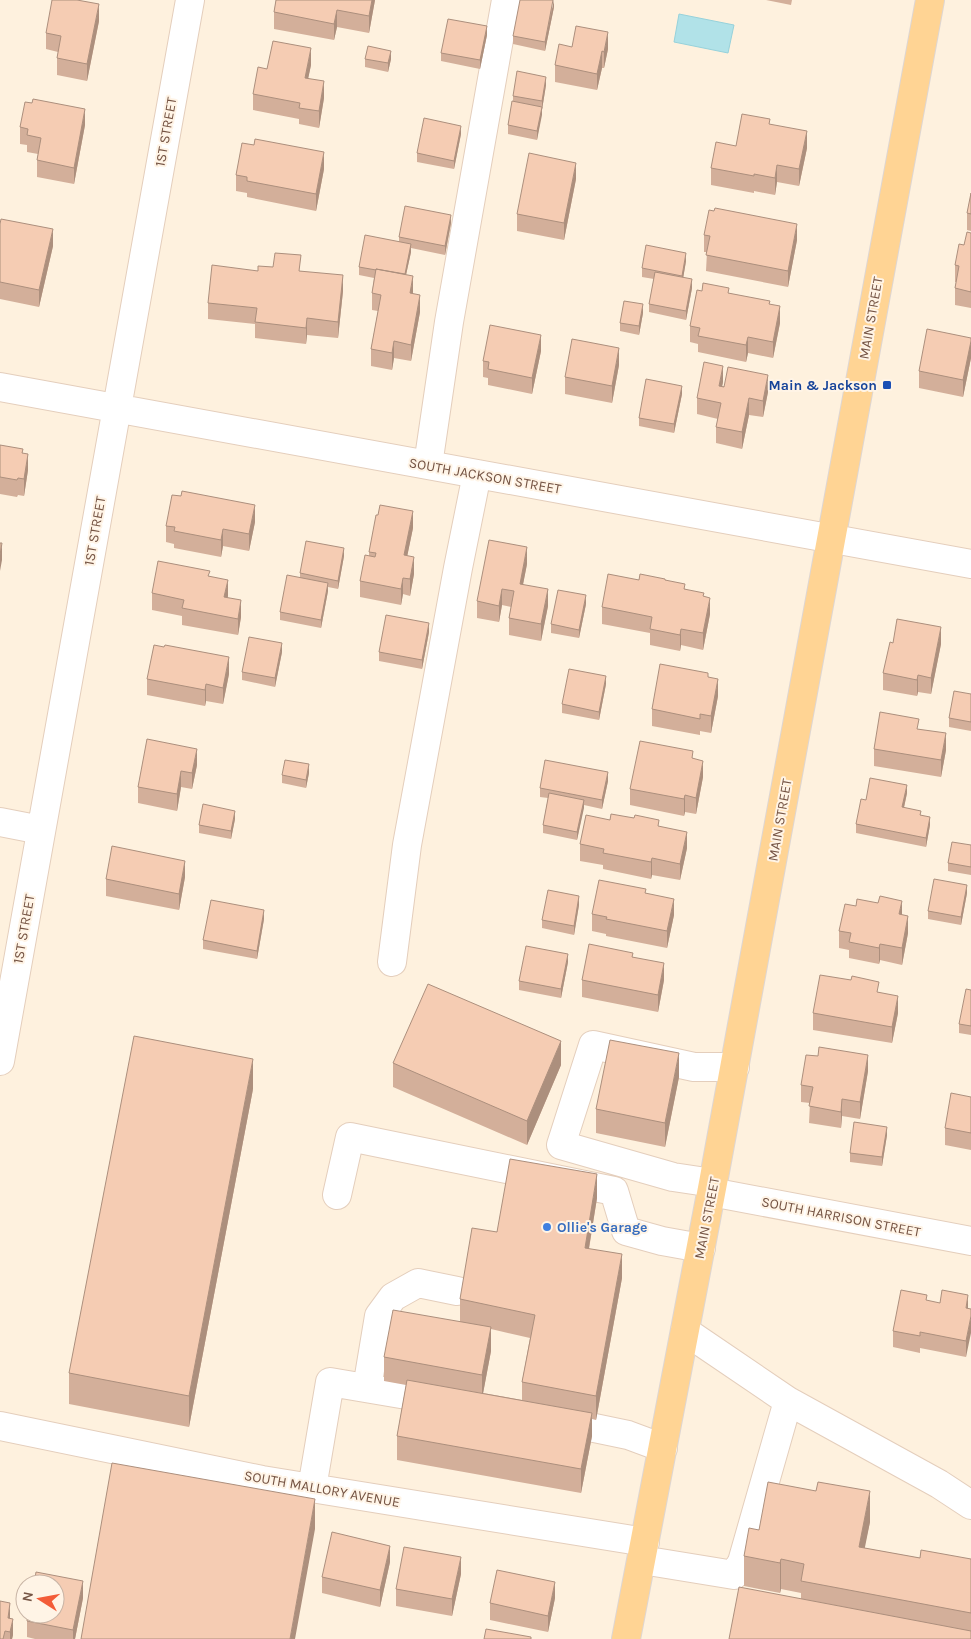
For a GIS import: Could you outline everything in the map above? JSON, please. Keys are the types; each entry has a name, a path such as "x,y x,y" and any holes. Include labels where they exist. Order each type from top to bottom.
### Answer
{"main road":[{"name":"MAIN STREET","path":"626,1639 735,1067 930,0"}],"street":[{"name":"1ST STREET","path":"0,1061 190,0"},
{"path":"428,465 451,313 506,0"},
{"name":"SOUTH JACKSON STREET","path":"0,387 971,564"},
{"path":"392,962 407,845 477,474"},
{"path":"0,822 41,830"},
{"name":"SOUTH HARRISON STREET","path":"735,1067 694,1067 593,1045 561,1146 712,1188 971,1241"},
{"path":"337,1195 350,1137 614,1191 626,1231 662,1241 701,1248"},
{"path":"367,1388 379,1316 393,1297 418,1283 457,1291"},
{"path":"685,1331 788,1401 938,1484 971,1505"},
{"path":"312,1488 330,1382 465,1405"},
{"name":"SOUTH MALLORY AVENUE","path":"0,1426 262,1480 643,1551 734,1575 742,1562 788,1401"},
{"path":"533,1416 628,1435 663,1448"}],"water":[{"path":"679,14 734,25 728,53 674,42"}],"building":[{"path":"52,0 77,0 99,4 87,64 57,58 61,36 46,33"},
{"path":"276,0 372,0 369,16 337,10 334,24 274,12"},
{"path":"520,0 553,0 545,42 513,36"},
{"path":"448,19 487,26 480,60 441,53"},
{"path":"576,26 608,32 597,74 555,65 559,44 572,47"},
{"path":"273,41 311,48 305,78 324,81 319,111 299,108 300,103 253,94 258,67 267,69"},
{"path":"368,46 391,51 388,63 365,59"},
{"path":"517,71 546,77 542,101 513,96"},
{"path":"33,99 85,109 74,168 37,160 41,138 27,135 28,129 20,127 25,102 32,103"},
{"path":"512,101 542,107 537,131 508,125"},
{"path":"742,114 770,119 769,124 807,131 799,169 777,165 775,178 711,168 716,142 736,146"},
{"path":"424,118 461,126 454,161 417,153"},
{"path":"255,139 324,152 316,194 247,181 247,177 236,175 242,143 254,145"},
{"path":"529,153 576,163 564,223 517,214"},
{"path":"971,193 971,214 967,213"},
{"path":"405,206 451,215 445,246 399,237"},
{"path":"715,208 797,224 788,271 706,255 710,236 704,235 709,210 714,211"},
{"path":"1,219 53,229 39,290 0,282"},
{"path":"967,232 971,233 971,292 955,288 959,266 955,265 959,244 964,245"},
{"path":"365,235 411,244 405,274 359,267"},
{"path":"646,245 686,253 682,276 642,268"},
{"path":"275,253 301,255 299,271 343,275 338,322 307,318 306,328 255,322 257,308 208,303 212,265 258,271 258,266 273,267"},
{"path":"376,269 413,276 410,293 420,295 411,345 394,341 392,353 371,349 381,295 372,293"},
{"path":"655,272 692,279 686,311 649,304"},
{"path":"703,283 729,288 728,293 770,301 769,304 780,306 773,342 748,337 746,345 698,336 700,328 690,326 697,290 702,291"},
{"path":"624,301 643,304 639,326 620,323"},
{"path":"490,325 541,335 532,378 488,369 489,362 483,361"},
{"path":"927,329 971,338 963,380 919,371"},
{"path":"572,339 619,348 612,386 565,377"},
{"path":"704,362 723,366 719,386 724,387 728,367 768,375 763,401 749,398 742,432 716,427 721,403 697,398"},
{"path":"646,379 682,386 674,424 639,418"},
{"path":"0,445 23,449 22,453 28,454 24,479 18,478 17,480 0,477"},
{"path":"182,491 255,505 249,534 223,529 221,540 174,531 175,527 166,526 172,495 181,496"},
{"path":"380,505 413,511 404,555 414,557 410,579 403,578 401,589 360,581 365,555 375,557 376,553 369,552 376,515 378,515"},
{"path":"489,540 527,547 520,584 548,589 541,624 509,618 514,591 502,589 499,606 477,601"},
{"path":"306,541 344,548 338,581 300,573"},
{"path":"158,561 210,571 208,576 228,580 224,597 241,600 238,619 182,608 184,600 152,593"},
{"path":"608,574 639,580 640,574 685,584 684,589 704,593 703,596 710,598 703,633 681,629 680,635 650,629 652,617 602,607"},
{"path":"287,575 328,583 321,620 280,612"},
{"path":"558,590 586,595 579,630 551,624"},
{"path":"386,615 429,623 422,660 379,652"},
{"path":"897,619 941,627 931,678 918,675 917,680 883,673 890,642 893,643"},
{"path":"249,637 282,643 275,678 242,672"},
{"path":"154,645 164,647 165,645 229,657 223,688 206,684 205,690 147,679"},
{"path":"660,664 708,673 708,677 718,679 711,716 700,714 700,719 652,709"},
{"path":"569,669 606,676 599,712 562,704"},
{"path":"954,691 971,694 971,722 949,718"},
{"path":"880,712 919,719 917,729 946,733 941,760 874,749"},
{"path":"147,739 197,749 192,773 181,771 177,794 138,787"},
{"path":"640,741 693,751 692,758 703,761 696,798 685,795 684,799 630,789"},
{"path":"285,760 309,764 306,780 282,775"},
{"path":"545,760 608,772 602,800 540,788"},
{"path":"870,778 907,785 902,807 921,811 920,815 930,817 926,838 856,824 861,799 866,800"},
{"path":"549,793 584,800 577,832 543,825"},
{"path":"203,804 235,811 231,831 199,825"},
{"path":"611,814 634,818 635,815 659,820 658,826 687,832 680,864 652,858 651,862 603,853 604,849 580,844 586,815 610,820"},
{"path":"952,842 971,845 971,867 948,863"},
{"path":"112,846 185,861 179,894 106,879"},
{"path":"934,879 967,885 961,917 928,911"},
{"path":"599,880 646,889 645,893 674,899 667,931 606,919 607,917 592,914"},
{"path":"548,890 579,896 574,926 542,920"},
{"path":"880,896 902,901 899,914 908,916 902,948 880,944 879,948 849,942 851,933 839,931 845,904 856,906 857,899 878,903"},
{"path":"211,900 264,910 257,951 203,940"},
{"path":"589,944 633,953 632,957 664,963 658,995 582,980"},
{"path":"526,946 568,954 561,989 519,981"},
{"path":"820,975 851,980 852,976 879,982 877,992 898,996 892,1027 813,1013"},
{"path":"428,984 561,1041 527,1121 393,1063"},
{"path":"966,989 971,990 971,1026 959,1024"},
{"path":"134,1036 253,1059 189,1396 69,1373"},
{"path":"610,1040 679,1053 665,1123 596,1109"},
{"path":"819,1047 868,1055 860,1102 842,1099 841,1112 809,1106 813,1087 801,1085 806,1055 818,1056"},
{"path":"951,1093 971,1097 971,1133 945,1128"},
{"path":"854,1122 887,1127 882,1157 850,1153"},
{"path":"510,1159 597,1174 585,1248 622,1254 596,1396 522,1382 535,1315 460,1299 472,1228 497,1232"},
{"path":"901,1290 927,1295 926,1300 940,1303 942,1290 968,1295 966,1308 971,1309 971,1316 966,1341 920,1332 920,1336 893,1331"},
{"path":"393,1310 491,1327 482,1375 384,1357"},
{"path":"407,1380 592,1413 581,1469 397,1436"},
{"path":"112,1463 315,1499 290,1639 81,1639"},
{"path":"768,1482 816,1491 818,1482 870,1491 859,1547 920,1558 921,1550 971,1559 971,1613 801,1581 804,1564 781,1559 780,1563 744,1556 749,1528 759,1530"},
{"path":"332,1532 390,1546 380,1590 322,1577"},
{"path":"404,1547 461,1557 452,1599 396,1589"},
{"path":"497,1570 555,1582 548,1616 490,1603"},
{"path":"65,1578 83,1581 73,1630 42,1624 65,1624"},
{"path":"739,1587 971,1631 971,1639 729,1639"},
{"path":"0,1601 10,1603 8,1618 13,1619 10,1632 5,1631 3,1639 0,1639"},
{"path":"486,1629 531,1637 531,1639 484,1639"}],"place":[{"name":"Main & Jackson","path":"887,385"},
{"name":"Ollie's Garage","path":"547,1227"}]}
